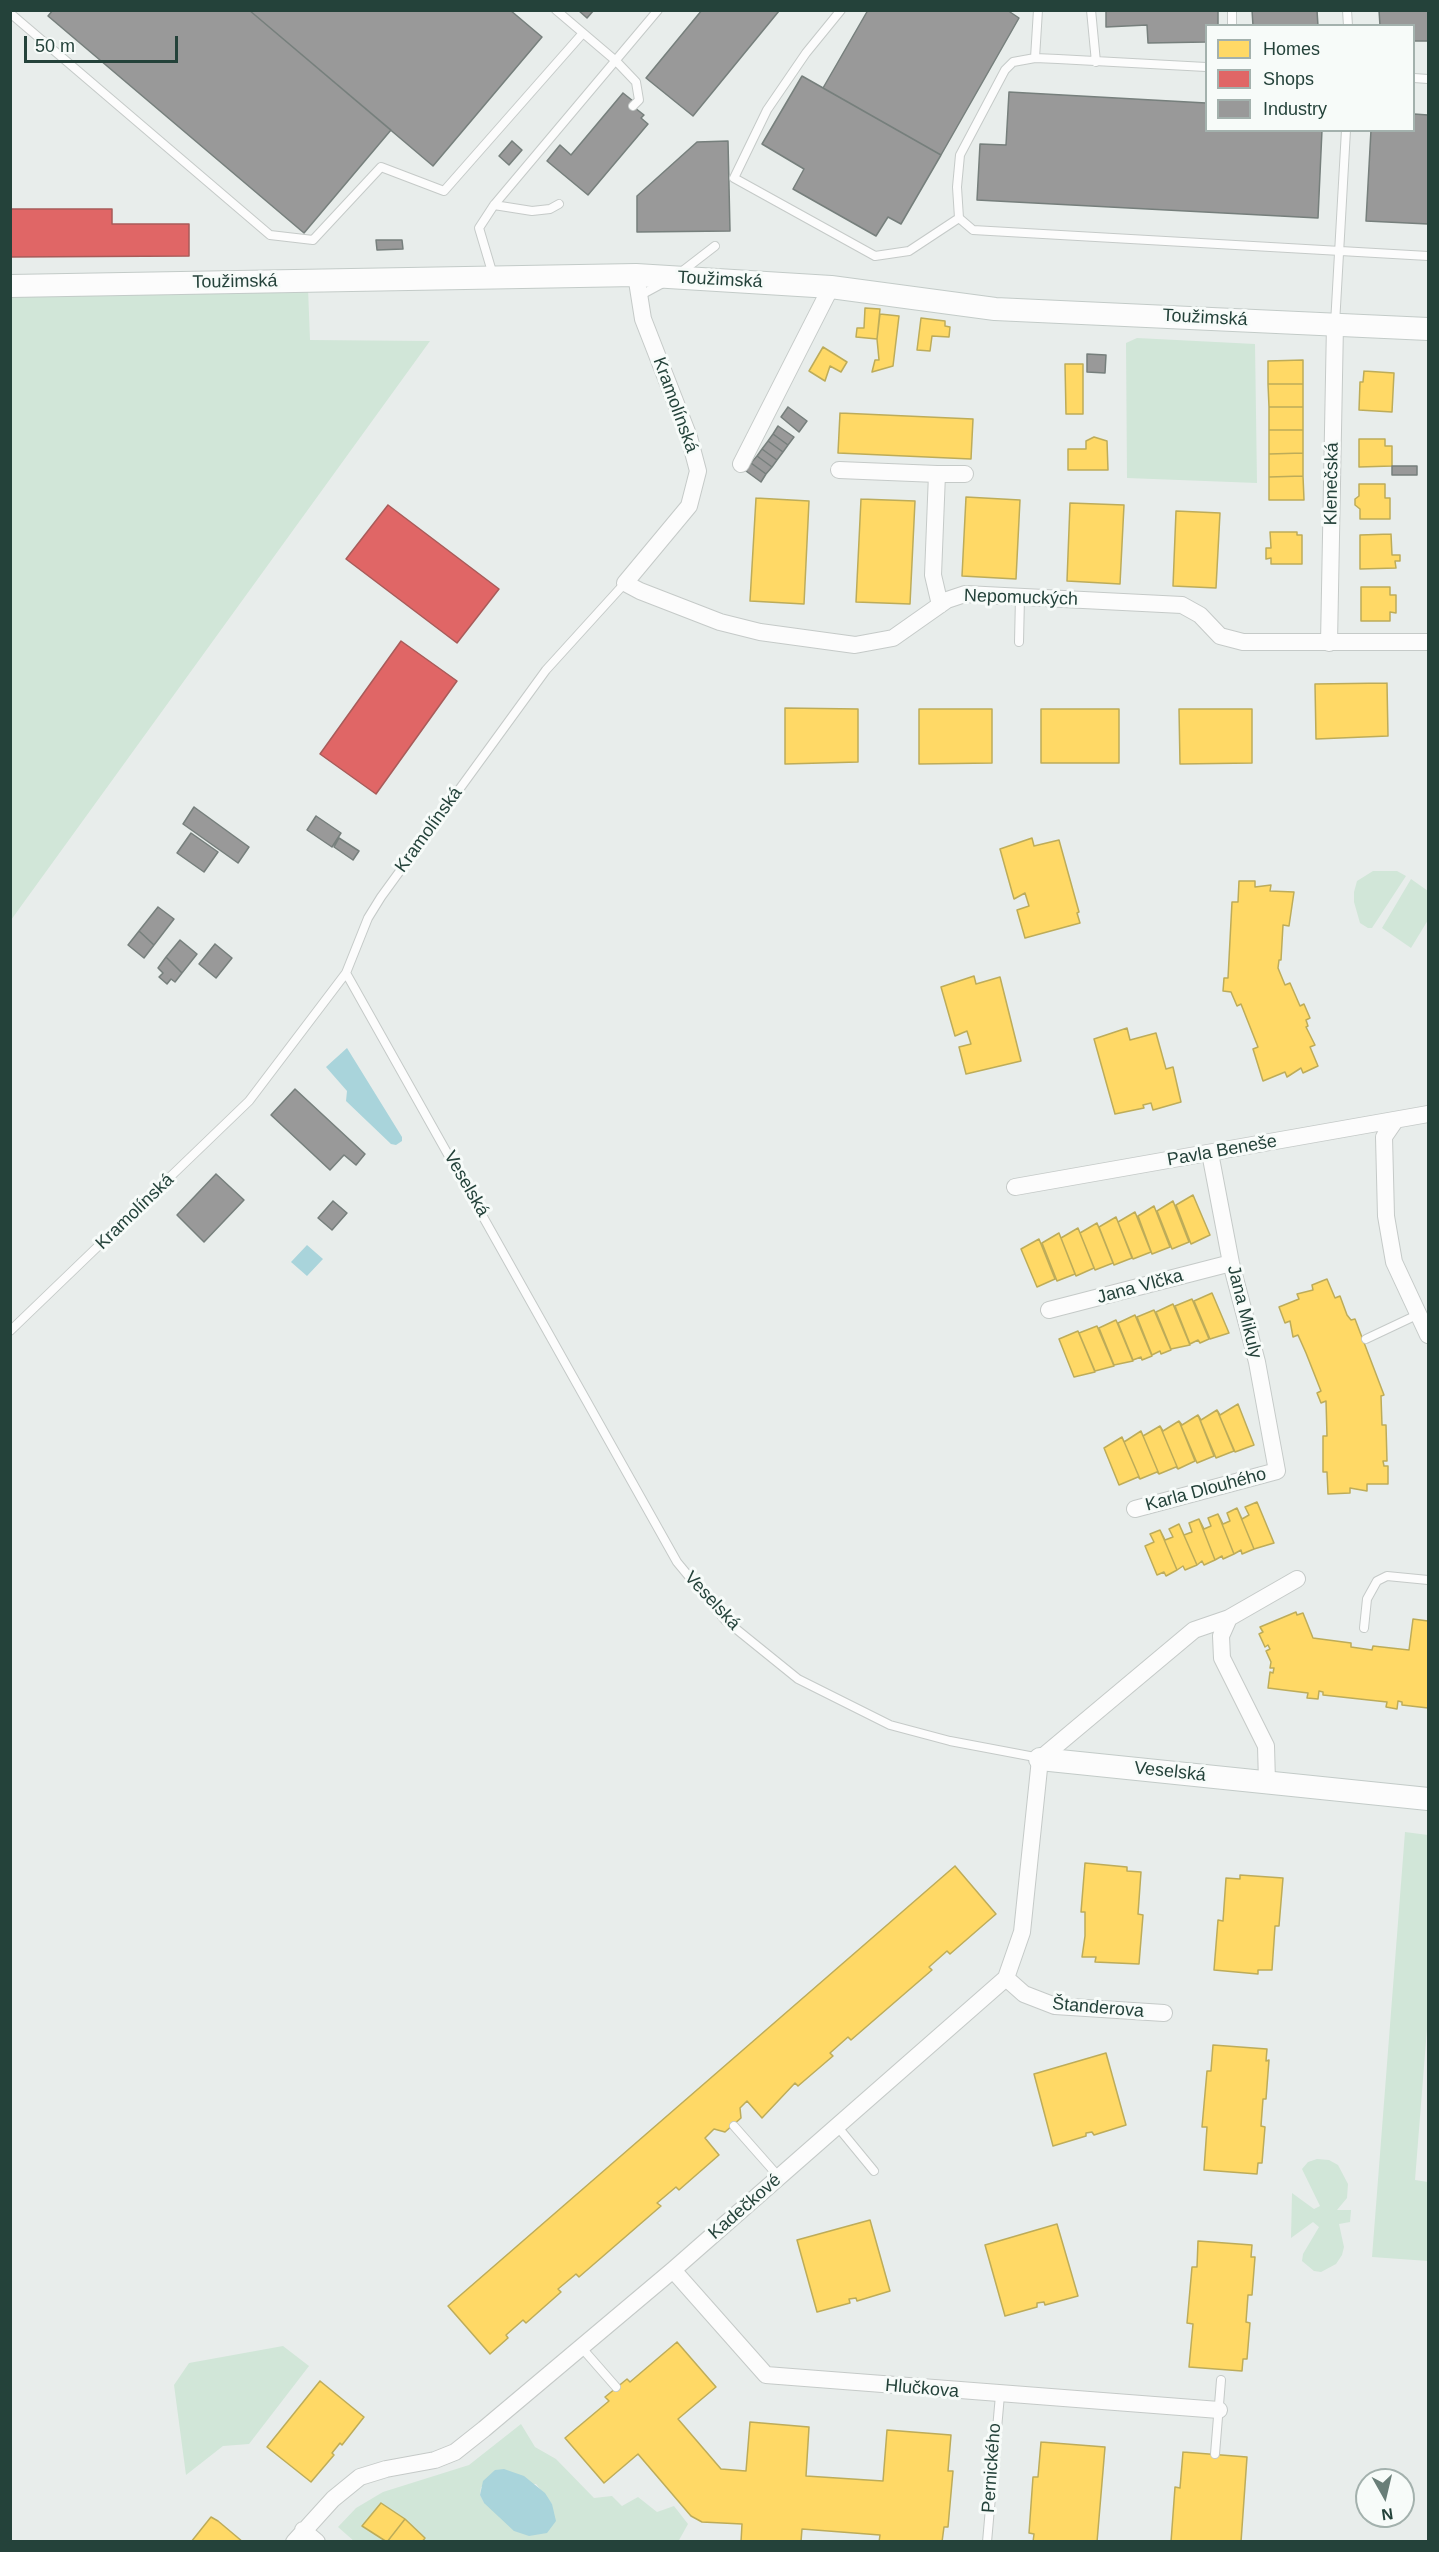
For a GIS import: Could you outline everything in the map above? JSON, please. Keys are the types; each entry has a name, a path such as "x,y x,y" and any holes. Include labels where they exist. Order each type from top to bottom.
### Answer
{"street":[{"name":"Toužimská","path":"10,286 494,278 638,286 675,277 831,288 995,309 1428,329"},
{"name":"Kramolínská","path":"625,583 689,506 698,471 689,437 644,319 638,286"},
{"path":"741,464 831,288"},
{"name":"Klenečská","path":"1329,643 1335,324"},
{"path":"839,470 965,474"},
{"path":"937,474 933,575 940,605"},
{"name":"Nepomuckých","path":"625,583 660,600 720,622 760,632 855,645 882,642 899,636 940,605 965,594 1182,605 1200,615 1220,636 1234,641 1428,642"},
{"name":"Pavla Beneše","path":"1015,1187 1428,1114"},
{"path":"1395,1121 1384,1137 1386,1216 1394,1262 1428,1335"},
{"name":"Jana Mikuly","path":"1210,1153 1231,1263 1257,1362 1277,1471"},
{"name":"Jana Vlčka","path":"1048,1310 1231,1263"},
{"name":"Karla Dlouhého","path":"1135,1509 1277,1471"},
{"path":"1040,1759 1194,1630 1229,1618 1297,1580"},
{"path":"1229,1618 1221,1636 1222,1658 1266,1746 1267,1782"},
{"name":"Veselská","path":"1040,1759 1428,1799"},
{"name":"Kadečkové","path":"298,2536 333,2499 360,2477 386,2469 435,2460 455,2452 673,2270 1006,1978 1022,1932 1040,1759"},
{"name":"Štanderova","path":"1006,1978 1024,1994 1055,2006 1164,2013"},
{"name":"Hlučkova","path":"673,2270 766,2375 1000,2395 1219,2410"},
{"path":"298,2536 317,2541"}],"lane":[{"path":"556,10 616,61 636,82 639,100 633,106"},
{"path":"494,278 479,228 494,205 658,10"},
{"path":"842,10 806,53 767,110 734,178 875,256 909,250 959,218"},
{"path":"1035,58 1038,10"},
{"path":"1091,10 1096,62"},
{"path":"10,13 270,235 313,240 381,167 444,191 583,33"},
{"path":"1205,67 1035,58 1013,62 1005,70 960,155 957,187 959,218 973,230 1428,256"},
{"path":"1335,324 1346,132"},
{"path":"494,205 532,211 550,209 559,204"},
{"path":"675,277 715,246"},
{"name":"Kramolínská","path":"10,1331 249,1101 346,973 368,918 381,897 546,670 625,583"},
{"path":"1019,642 1020,597"},
{"name":"Veselská","path":"346,973 677,1562 725,1620 798,1679 890,1725 950,1741 1040,1759"},
{"path":"1366,1339 1419,1314"},
{"path":"1364,1628 1367,1599 1377,1581 1387,1576 1428,1580"},
{"path":"734,2126 779,2177"},
{"path":"837,2126 874,2170"},
{"path":"582,2347 616,2387"},
{"path":"1215,2454 1221,2380"},
{"name":"Pernického","path":"987,2541 1000,2395"}],"green space":[{"path":"308,288 310,340 430,341 11,920 11,294"},
{"path":"1137,338 1255,344 1257,483 1127,478 1126,343"},
{"path":"1373,871 1397,871 1406,876 1372,928 1368,928 1360,923 1354,902 1354,892 1357,881"},
{"path":"1411,879 1428,891 1428,920 1411,948 1382,928"},
{"path":"1405,1832 1428,1835 1428,2016 1415,2180 1428,2182 1428,2261 1372,2257"},
{"path":"1317,2159 1329,2160 1338,2165 1348,2184 1347,2198 1337,2210 1351,2210 1350,2222 1339,2224 1344,2247 1342,2255 1336,2264 1321,2272 1314,2271 1302,2261 1303,2254 1319,2227 1313,2222 1291,2238 1292,2193 1314,2209 1320,2206 1302,2169 1308,2162"},
{"path":"283,2346 309,2366 249,2444 223,2446 186,2475 174,2385 189,2363"},
{"path":"521,2424 535,2447 556,2459 594,2498 612,2496 622,2506 638,2497 657,2512 674,2506 688,2524 678,2542 355,2542 338,2527 356,2508 383,2492 469,2465","holes":["536,2484 552,2504 484,2503 480,2495 481,2487"]}],"water":[{"path":"347,1048 402,1137 402,1141 396,1145 391,1144 346,1101 347,1091 326,1067"},
{"path":"307,1245 323,1259 307,1276 291,1262"},
{"path":"504,2469 524,2476 545,2493 552,2504 556,2521 547,2533 529,2536 514,2531 484,2503 480,2495 483,2481 495,2470"}],"building: Homes":[{"path":"865,308 880,309 877,339 856,337 857,328 864,328"},
{"path":"880,314 899,316 893,366 872,372 875,360 879,360 877,339"},
{"path":"921,318 945,321 945,326 950,327 949,337 932,336 930,351 917,350"},
{"path":"823,347 847,362 841,372 830,366 825,381 809,371"},
{"path":"1303,360 1303,384 1268,384 1268,361"},
{"path":"1065,364 1083,364 1083,414 1066,414"},
{"path":"1364,371 1394,373 1392,412 1359,410 1360,382 1363,382"},
{"path":"1268,384 1303,384 1303,407 1269,407"},
{"path":"1269,407 1303,407 1303,430 1269,430"},
{"path":"840,413 973,419 971,459 838,453"},
{"path":"1269,430 1303,430 1303,453 1269,454"},
{"path":"1094,437 1107,441 1108,470 1068,470 1068,449 1086,449 1086,441"},
{"path":"1359,439 1385,439 1385,446 1392,446 1392,466 1359,467"},
{"path":"1303,453 1303,476 1269,477 1269,454"},
{"path":"1303,476 1304,500 1269,500 1269,477"},
{"path":"1359,484 1385,484 1385,498 1390,498 1390,519 1360,519 1360,509 1355,505 1355,499 1359,496"},
{"path":"966,497 1020,500 1016,579 962,576"},
{"path":"756,498 809,501 804,604 750,601"},
{"path":"861,499 915,501 910,604 856,602"},
{"path":"1070,503 1124,505 1120,584 1067,581"},
{"path":"1176,511 1220,513 1216,588 1173,586"},
{"path":"1270,532 1297,532 1297,535 1302,535 1302,564 1271,564 1271,558 1266,559 1266,548 1271,548"},
{"path":"1391,534 1392,555 1400,555 1400,561 1395,561 1396,568 1360,569 1360,535"},
{"path":"1361,587 1390,587 1390,595 1396,595 1396,613 1390,612 1390,621 1361,621"},
{"path":"1387,683 1388,736 1316,739 1315,684"},
{"path":"785,708 858,709 858,762 785,764"},
{"path":"919,709 992,709 992,763 919,764"},
{"path":"1041,709 1119,709 1119,763 1041,763"},
{"path":"1179,709 1252,709 1252,763 1180,764"},
{"path":"1032,838 1034,846 1059,840 1080,923 1025,938 1017,910 1029,906 1025,893 1014,899 1000,849"},
{"path":"1239,881 1255,881 1255,887 1271,885 1270,891 1294,892 1289,926 1283,925 1281,960 1279,960 1278,968 1285,985 1290,983 1300,1006 1304,1004 1310,1018 1306,1020 1308,1026 1306,1027 1315,1045 1310,1047 1318,1066 1303,1073 1301,1068 1287,1077 1285,1072 1263,1081 1253,1049 1258,1047 1241,1004 1237,1006 1231,992 1223,991 1224,978 1228,978 1232,902 1238,902"},
{"path":"974,976 976,984 1000,977 1021,1061 966,1074 959,1047 971,1044 967,1031 955,1036 941,987"},
{"path":"1127,1028 1130,1040 1156,1033 1166,1069 1173,1067 1181,1102 1153,1110 1151,1103 1143,1105 1144,1108 1115,1114 1094,1039"},
{"path":"1193,1195 1210,1235 1191,1244 1176,1205"},
{"path":"1173,1201 1189,1242 1172,1249 1157,1211"},
{"path":"1154,1206 1170,1247 1152,1254 1138,1216"},
{"path":"1135,1212 1151,1252 1133,1259 1118,1222"},
{"path":"1116,1217 1132,1258 1114,1265 1099,1227"},
{"path":"1097,1223 1113,1263 1095,1270 1080,1233"},
{"path":"1078,1228 1094,1268 1076,1276 1061,1238"},
{"path":"1059,1233 1075,1274 1057,1281 1042,1243"},
{"path":"1039,1239 1055,1279 1037,1287 1021,1249"},
{"path":"1327,1279 1335,1298 1340,1296 1347,1315 1351,1320 1355,1319 1384,1395 1381,1396 1382,1425 1386,1425 1387,1461 1383,1461 1384,1466 1388,1466 1388,1484 1367,1484 1367,1491 1350,1488 1350,1493 1328,1494 1327,1472 1323,1472 1323,1436 1327,1436 1326,1401 1321,1403 1317,1393 1321,1391 1306,1353 1298,1335 1293,1337 1290,1321 1285,1323 1279,1307 1299,1299 1297,1294 1313,1290 1312,1285"},
{"path":"1212,1293 1229,1333 1210,1339 1194,1301"},
{"path":"1192,1299 1209,1339 1200,1343 1198,1340 1190,1344 1175,1306"},
{"path":"1173,1304 1190,1345 1171,1349 1156,1312"},
{"path":"1154,1310 1171,1350 1161,1354 1160,1351 1152,1355 1137,1317"},
{"path":"1135,1315 1152,1356 1142,1360 1141,1357 1133,1360 1118,1323"},
{"path":"1116,1320 1133,1361 1114,1365 1099,1328"},
{"path":"1097,1326 1114,1366 1095,1371 1079,1333"},
{"path":"1078,1331 1095,1372 1074,1377 1059,1339"},
{"path":"1238,1404 1254,1445 1235,1452 1217,1410 1220,1415"},
{"path":"1217,1410 1234,1451 1216,1458 1198,1415 1201,1420"},
{"path":"1198,1415 1214,1456 1197,1463 1179,1421 1182,1425"},
{"path":"1179,1421 1195,1461 1178,1469 1160,1426 1163,1431"},
{"path":"1160,1426 1178,1469 1176,1467 1159,1474 1143,1436"},
{"path":"1141,1431 1159,1474 1157,1472 1140,1479 1124,1442"},
{"path":"1122,1437 1140,1479 1138,1477 1119,1485 1104,1448"},
{"path":"1257,1502 1274,1543 1254,1549 1237,1508 1242,1519 1249,1515 1245,1507"},
{"path":"1237,1508 1254,1549 1242,1554 1241,1550 1234,1554 1218,1514 1223,1524 1230,1521 1227,1513"},
{"path":"1218,1514 1234,1554 1215,1560 1199,1519 1204,1529 1211,1526 1208,1518"},
{"path":"1199,1519 1215,1560 1204,1565 1202,1561 1197,1565 1179,1524 1184,1535 1192,1532 1189,1523"},
{"path":"1179,1524 1197,1565 1185,1570 1183,1566 1177,1570 1160,1530 1165,1540 1173,1537 1169,1529"},
{"path":"1160,1530 1177,1570 1166,1576 1164,1572 1157,1575 1145,1546 1154,1542 1150,1534"},
{"path":"1296,1612 1297,1615 1303,1613 1313,1638 1351,1643 1351,1647 1372,1650 1373,1646 1409,1650 1413,1619 1428,1621 1428,1708 1402,1705 1402,1702 1398,1701 1397,1709 1386,1707 1387,1702 1323,1695 1323,1692 1319,1691 1318,1699 1307,1698 1308,1693 1268,1688 1270,1672 1273,1673 1274,1668 1270,1668 1271,1662 1266,1651 1270,1649 1268,1645 1265,1647 1259,1634 1263,1632 1260,1627"},
{"path":"1085,1863 1127,1867 1127,1871 1141,1872 1138,1914 1143,1915 1139,1964 1095,1962 1096,1957 1082,1957 1085,1912 1081,1912"},
{"path":"955,1866 996,1914 950,1954 947,1951 929,1967 932,1970 851,2040 848,2037 830,2053 833,2056 798,2086 795,2083 762,2118 747,2101 740,2108 741,2118 725,2132 714,2129 705,2138 719,2155 679,2190 676,2187 657,2203 661,2206 579,2277 576,2274 558,2289 561,2292 526,2323 523,2320 490,2354 448,2306"},
{"path":"1240,1875 1283,1878 1279,1926 1275,1926 1272,1970 1258,1970 1258,1974 1214,1970 1218,1920 1223,1921 1226,1878 1240,1879"},
{"path":"1213,2045 1267,2049 1266,2061 1269,2060 1266,2099 1263,2099 1261,2126 1265,2127 1262,2163 1258,2163 1257,2174 1204,2170 1207,2127 1202,2127 1207,2071 1211,2071"},
{"path":"1106,2053 1126,2125 1094,2135 1092,2132 1086,2133 1086,2136 1053,2146 1034,2074"},
{"path":"870,2220 890,2291 857,2301 856,2298 849,2299 850,2303 817,2312 797,2240"},
{"path":"1057,2224 1078,2296 1045,2305 1044,2302 1037,2303 1037,2307 1005,2316 985,2245"},
{"path":"1198,2241 1252,2245 1251,2257 1255,2257 1252,2295 1248,2295 1246,2322 1250,2323 1247,2359 1243,2359 1242,2371 1189,2367 1193,2324 1187,2323 1192,2267 1197,2267"},
{"path":"677,2342 716,2387 678,2419 721,2469 746,2471 750,2422 809,2427 806,2476 883,2481 887,2430 951,2435 948,2471 953,2471 948,2527 944,2527 942,2542 879,2542 880,2535 802,2529 801,2542 741,2542 742,2524 702,2522 691,2516 638,2454 604,2483 565,2438 609,2401 605,2397 627,2379 630,2382"},
{"path":"320,2381 364,2417 342,2445 340,2443 332,2453 334,2455 311,2482 267,2447"},
{"path":"1041,2442 1105,2447 1097,2542 1033,2542 1034,2534 1029,2533 1033,2477 1038,2477"},
{"path":"1183,2452 1247,2457 1241,2542 1171,2542 1175,2487 1180,2488"},
{"path":"381,2503 405,2519 387,2542 362,2526"},
{"path":"211,2517 218,2521 243,2542 191,2542"},
{"path":"405,2519 425,2538 422,2542 387,2542"}],"building: Shops":[{"path":"10,209 112,209 112,224 189,224 189,256 10,257"},
{"path":"388,505 499,589 457,643 346,559"},
{"path":"401,641 457,681 376,794 320,754"}],"building: Industry":[{"path":"53,10 249,10 391,130 304,233 48,16"},
{"path":"249,10 510,10 542,37 433,166"},
{"path":"578,10 594,10 587,18"},
{"path":"702,10 779,11 693,116 646,78"},
{"path":"868,10 1007,10 1019,18 941,155 823,88"},
{"path":"1106,10 1218,10 1218,24 1205,24 1205,42 1148,43 1147,25 1106,27"},
{"path":"1252,10 1317,10 1318,24 1253,24"},
{"path":"1379,10 1428,10 1428,41 1415,41 1415,24 1380,24"},
{"path":"802,76 941,155 901,224 888,217 876,236 793,189 804,169 762,144"},
{"path":"1009,92 1205,103 1205,132 1322,132 1318,218 977,200 980,144 1006,145"},
{"path":"623,93 633,101 630,104 644,115 641,118 648,124 588,195 547,161 560,145 571,155"},
{"path":"1415,114 1428,115 1428,224 1366,221 1371,132 1415,132"},
{"path":"512,141 522,150 509,165 499,156"},
{"path":"728,141 730,231 637,232 637,196 697,142"},
{"path":"376,240 402,240 403,249 377,250"},
{"path":"1087,354 1106,355 1105,373 1087,372"},
{"path":"788,407 807,421 799,432 781,417"},
{"path":"778,426 794,437 788,445 773,434"},
{"path":"773,434 788,445 783,452 768,441"},
{"path":"768,441 783,452 777,460 762,449"},
{"path":"762,449 777,460 772,467 757,456"},
{"path":"757,456 772,467 766,474 751,463"},
{"path":"751,463 766,474 761,482 746,471"},
{"path":"1392,466 1417,466 1417,475 1392,475"},
{"path":"194,807 249,847 238,863 183,824"},
{"path":"316,816 341,833 332,847 307,830"},
{"path":"191,833 218,852 204,872 177,853"},
{"path":"339,838 359,851 353,860 334,847"},
{"path":"158,907 174,919 154,945 139,931"},
{"path":"139,931 154,945 144,958 128,945"},
{"path":"180,940 197,954 182,973 166,957"},
{"path":"215,944 232,958 216,978 199,964"},
{"path":"166,957 182,973 175,982 171,979 167,984 159,977 163,973 158,968"},
{"path":"295,1089 365,1154 356,1165 344,1155 330,1170 271,1115"},
{"path":"216,1174 244,1200 204,1242 177,1215"},
{"path":"333,1201 347,1213 332,1230 318,1218"}]}
